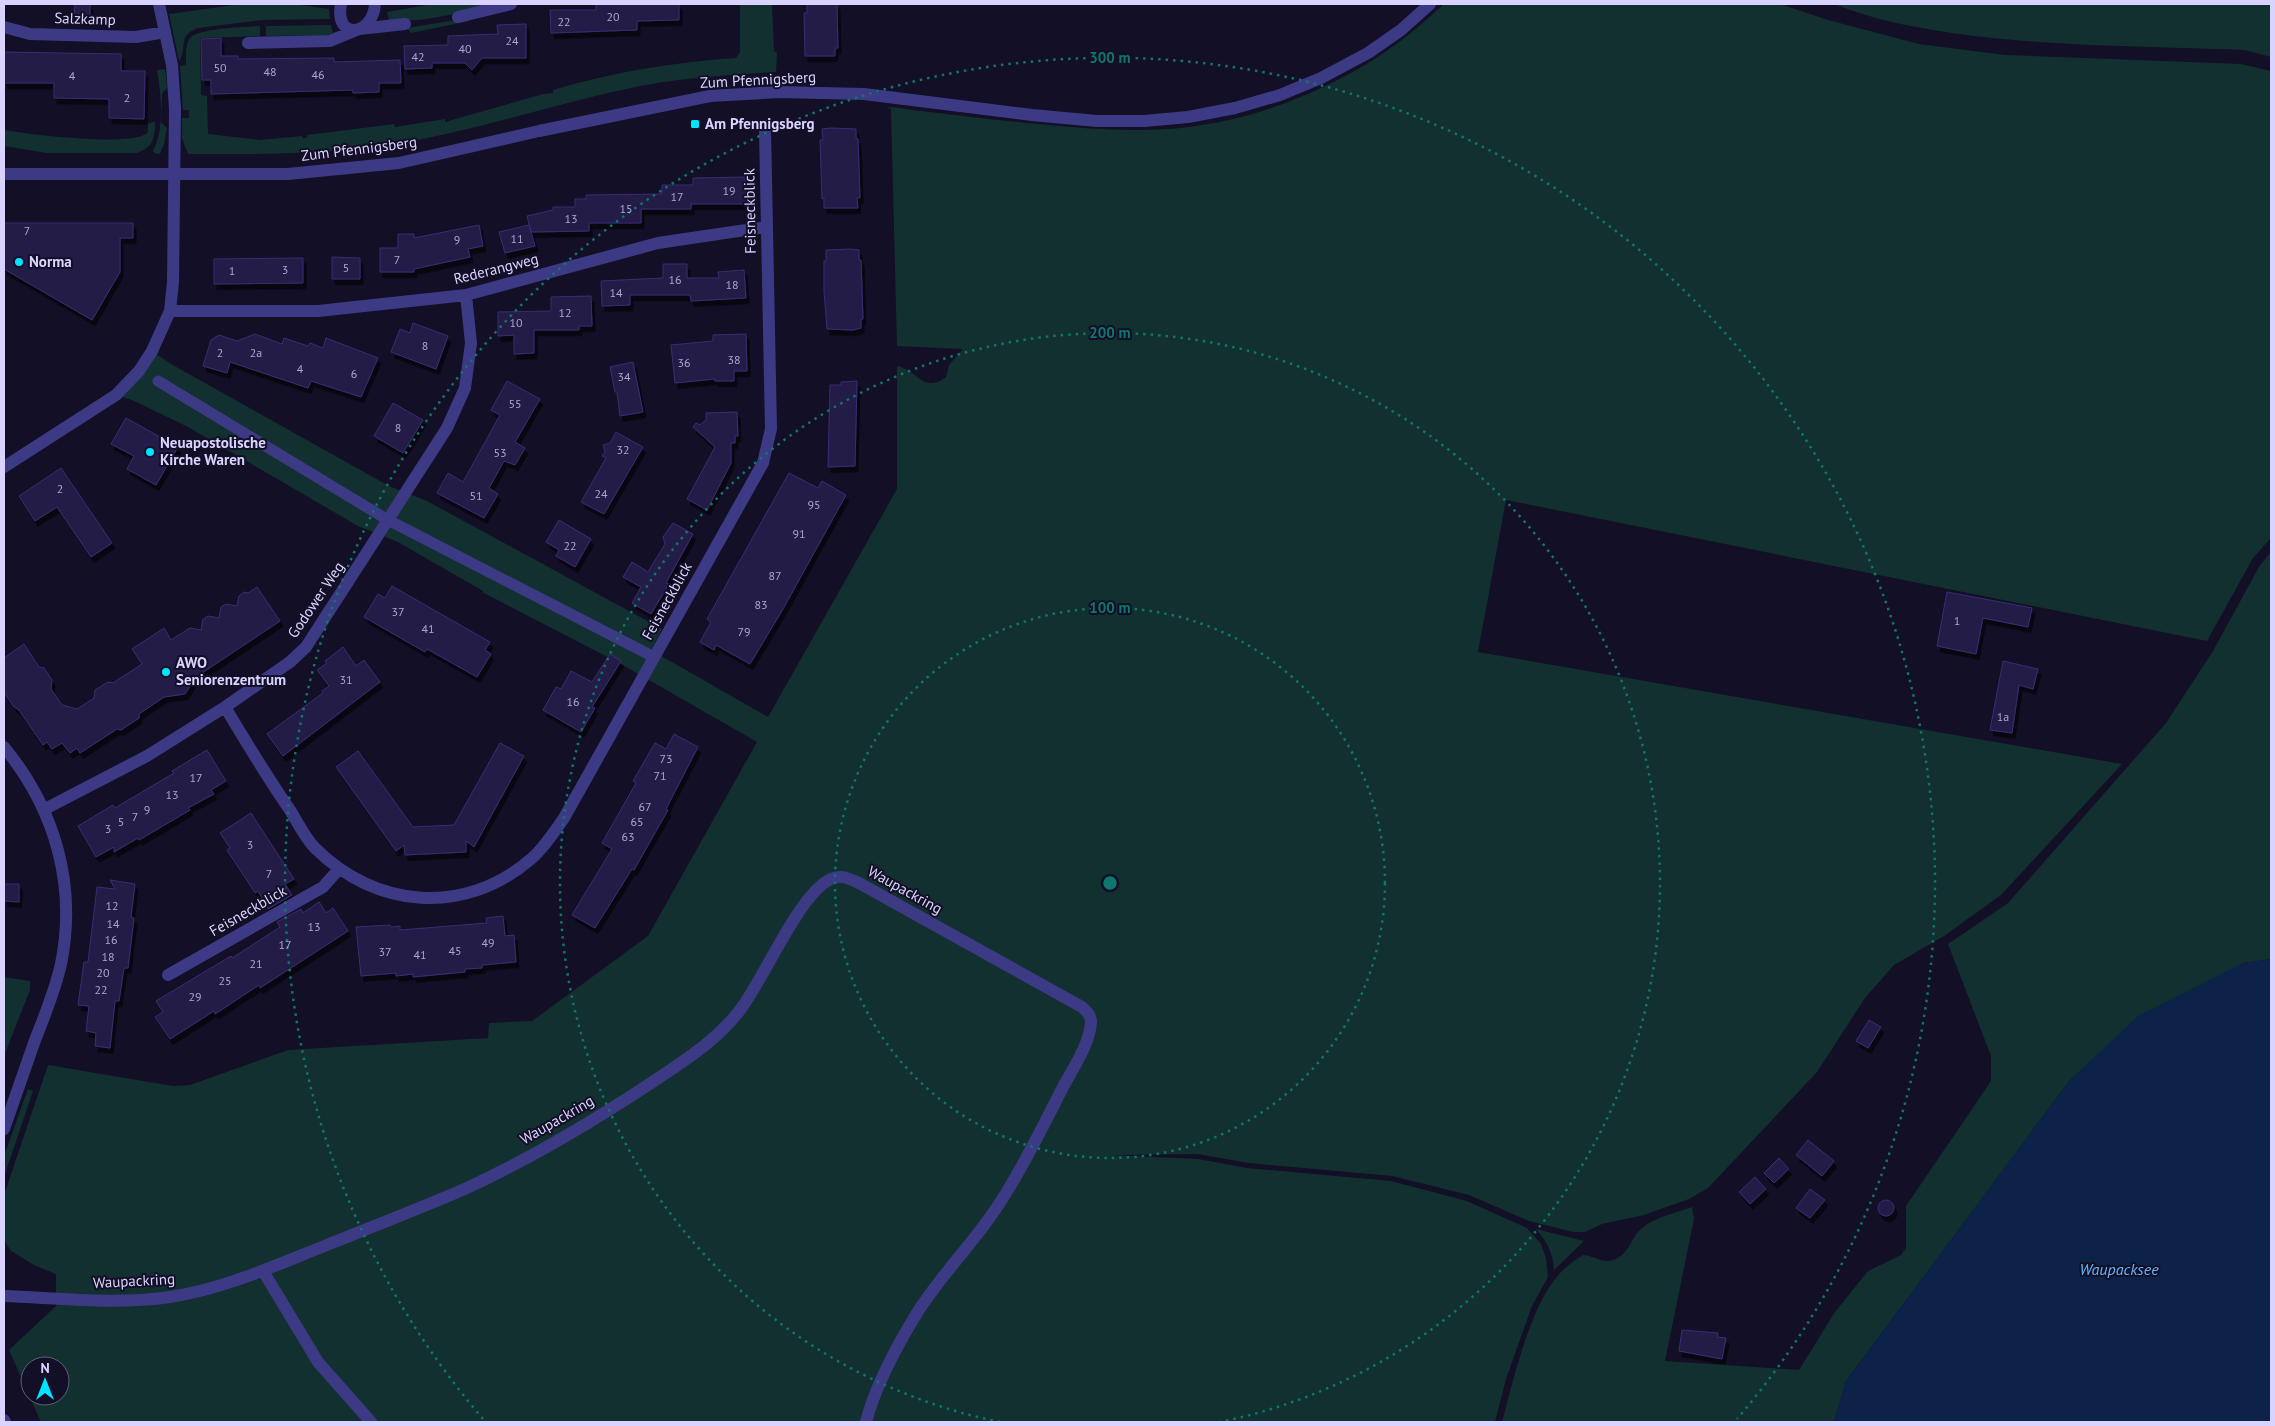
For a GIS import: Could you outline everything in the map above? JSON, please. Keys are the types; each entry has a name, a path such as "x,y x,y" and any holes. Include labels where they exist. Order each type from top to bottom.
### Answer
{"street":[{"path":"4,467 116,395 139,371 152,351 170,311 173,282 174,81 159,4"},
{"path":"341,4 340,20 343,26 359,29 405,24"},
{"path":"248,43 330,41 368,24 372,16 374,4"},
{"path":"458,16 511,4"},
{"name":"Zum Pfennigsberg","path":"4,174 288,174 399,163 539,131 710,96 779,92 864,94 1032,115 1097,121 1144,121 1188,117 1235,108 1280,95 1321,78 1368,53 1401,30 1430,4"},
{"name":"Salzkamp","path":"4,27 30,34 136,37 165,32"},
{"name":"Feisneckblick","path":"224,708 314,847 339,870 369,886 402,897 432,899 463,895 490,886 512,874 532,858 564,818 764,463 771,429 765,130"},
{"name":"Rederangweg","path":"170,311 318,311 466,295 658,243 766,228"},
{"name":"Godower Weg","path":"45,808 105,780 147,756 224,708 290,662 306,647 447,428 465,388 471,343 466,295"},
{"path":"158,382 388,520 654,657"},
{"path":"4,747 45,808 65,877 67,902 61,962 54,991 4,1129"},
{"name":"Feisneckblick","path":"168,975 323,887 339,870"},
{"name":"Waupackring","path":"4,1296 133,1300 168,1298 202,1291 263,1271 468,1187 555,1142 638,1092 721,1032 741,1009 797,916 818,887 832,878 844,877 859,883 1082,1007 1090,1015 1091,1022 1089,1034 1075,1064 1025,1160 1001,1201 944,1274 917,1313 886,1374 866,1422"},
{"path":"263,1271 318,1362 371,1422"}],"green space":[{"path":"241,4 293,4 329,9 330,19 262,20 198,28 187,35 179,61 169,14"},
{"path":"433,4 490,4 427,19 389,20 387,12"},
{"path":"740,4 772,4 774,51 777,53 776,72 701,77 644,85 443,135 357,149 285,153 188,154 182,138 182,118 189,118 189,110 183,110 180,66 186,65 188,41 202,32 260,26 260,36 200,38 201,95 207,96 208,134 260,140 302,136 307,138 307,135 394,124 395,127 445,119 445,122 543,94 553,93 553,90 598,78 667,65 736,58 740,52"},
{"path":"1444,4 1780,4 1828,20 1919,44 2005,55 2241,64 2271,71 2271,538 2253,558 2207,641 1506,500 1478,652 2122,764 2001,895 1944,936 1894,965 1865,998 1817,1072 1708,1188 1689,1199 1644,1215 1602,1224 1585,1232 1573,1232 1529,1221 1469,1195 1392,1176 1248,1163 1198,1154 1112,1155 1198,1159 1247,1168 1391,1181 1467,1201 1527,1228 1541,1244 1546,1258 1548,1277 1532,1306 1506,1379 1495,1422 41,1422 34,1406 70,1406 70,1356 20,1356 20,1375 9,1350 56,1306 56,1274 34,1265 11,1251 4,1240 4,1195 48,1065 173,1086 190,1085 288,1050 488,1038 489,1023 532,1021 648,936 757,742 621,664 482,592 398,542 358,526 188,427 132,400 116,395 152,351 171,364 389,486 427,501 662,629 651,650 768,717 897,489 897,366 911,372 926,382 938,382 946,377 949,365 963,349 897,346 891,109 886,108 892,107 1038,124 1114,130 1189,127 1237,118 1308,94 1330,84 1383,54 1410,34"},
{"path":"1834,4 2271,4 2271,57 2245,50 2098,45 1988,38 1907,25 1862,14"},
{"path":"468,18 469,21 411,33 407,28"},
{"path":"331,25 333,33 328,35 266,36 266,26"},
{"path":"165,69 167,88 162,94 161,122 167,128 160,154 153,151 157,142 161,121 161,100 157,70"},
{"path":"155,121 155,132 152,141 147,148 137,153 47,153 4,146 4,130 79,138 123,139 139,137 148,132 148,124"},
{"path":"2271,552 2271,959 2243,963 2070,1080 1846,1381 1834,1422 1502,1422 1525,1341 1533,1319 1552,1283 1566,1267 1583,1255 1605,1261 1618,1258 1626,1251 1641,1229 1659,1218 1692,1207 1694,1219 1665,1361 1799,1370 1835,1312 1868,1271 1901,1255 1906,1248 1906,1206 1991,1081 1991,1056 1948,944 2008,903 2166,723 2213,651 2260,565"},
{"path":"4,977 30,981 30,990 4,1056"},
{"path":"28,1089 33,1091 4,1177 4,1156"},
{"path":"1536,1229 1584,1241 1554,1270 1549,1248"}],"water":[{"name":"Waupacksee","path":"2271,959 2271,1422 1834,1422 1846,1381 2070,1080 2138,1016 2243,963"}],"building":[{"path":"75,4 90,4 90,18 74,18"},
{"path":"596,4 679,4 679,20 637,21 637,30 551,33 550,10 596,10"},
{"path":"807,4 837,4 838,48 835,48 835,56 805,56 804,13 807,13"},
{"path":"526,24 526,58 482,58 472,70 465,63 432,63 432,68 405,69 404,46 448,45 448,36 498,34 497,25"},
{"path":"221,38 221,56 238,56 238,59 334,58 334,62 400,60 401,83 379,83 379,92 353,93 353,90 211,94 211,80 202,80 201,39"},
{"path":"4,52 121,54 121,71 145,71 144,119 109,118 109,99 54,98 54,83 4,83"},
{"path":"822,129 856,129 860,198 857,198 858,208 824,208 820,140 823,140"},
{"path":"745,177 746,204 691,204 691,209 641,209 641,223 589,223 589,231 531,232 527,216 553,210 553,207 575,207 575,199 586,199 586,195 662,194 662,185 693,185 693,178"},
{"path":"4,223 133,223 133,238 120,238 120,272 92,320 4,269"},
{"path":"479,225 483,246 468,249 470,257 414,269 414,272 380,272 380,248 398,248 398,234 414,234 414,238"},
{"path":"529,225 535,246 505,253 499,232"},
{"path":"826,250 859,250 859,260 861,260 863,319 861,319 861,328 853,330 827,329 824,292"},
{"path":"332,257 360,258 360,279 332,279"},
{"path":"303,258 303,283 214,284 214,259"},
{"path":"663,264 687,264 687,278 719,278 718,272 744,270 746,298 691,301 690,295 630,295 630,305 602,306 601,281 663,278"},
{"path":"591,296 592,326 579,326 579,330 534,330 534,353 514,354 514,335 498,336 498,312 551,311 551,297"},
{"path":"413,323 448,336 436,369 391,352 400,329 410,333"},
{"path":"255,334 282,344 284,338 308,346 310,343 323,348 326,338 378,358 361,397 311,381 308,388 230,362 227,373 203,366 211,340 219,335 237,341"},
{"path":"746,334 747,371 734,371 734,381 715,381 715,379 675,383 671,345 713,341 713,335"},
{"path":"633,362 643,412 620,416 617,392 615,392 610,367"},
{"path":"507,381 540,399 515,442 525,448 515,465 504,461 489,488 498,494 484,518 437,493 448,473 463,482 500,415 491,410"},
{"path":"857,381 855,466 828,467 830,385 841,385 841,382"},
{"path":"393,403 423,420 403,453 374,436"},
{"path":"737,412 738,436 735,436 735,443 731,443 731,463 707,510 687,499 715,447 693,427 696,423 700,425 706,420 706,413"},
{"name":"Neuapostolische Kirche Waren","path":"126,418 178,447 156,485 127,469 134,456 111,444"},
{"path":"616,432 643,447 604,514 581,502 606,458 602,456 605,452 603,445 610,443"},
{"path":"61,468 112,543 91,557 57,507 35,521 19,496"},
{"path":"789,473 818,488 822,481 846,495 783,609 750,664 716,645 714,650 700,642 711,622 707,619"},
{"path":"559,520 591,539 575,567 556,556 559,550 546,542"},
{"path":"673,523 693,534 666,583 669,584 651,614 632,603 641,587 623,577 632,562 648,572 665,544 663,537"},
{"path":"392,586 490,642 485,650 491,654 477,677 427,649 425,652 364,617 378,594 385,598"},
{"name":"AWO Seniorenzentrum","path":"257,587 280,621 196,677 185,694 164,697 139,714 139,718 121,730 117,729 80,753 77,748 70,753 62,743 52,749 47,742 43,745 4,692 4,658 24,644 39,667 44,668 52,680 51,689 62,705 77,709 94,698 95,690 108,682 113,683 142,664 132,649 164,628 171,640 190,628 201,630 203,619 208,616 219,618 221,607 226,604 237,606 239,596"},
{"path":"1947,592 2032,608 2028,627 1983,618 1976,654 1937,646"},
{"path":"343,647 356,666 364,660 380,682 283,756 267,734 323,693 322,691 329,686 317,670"},
{"path":"610,654 621,661 592,707 595,708 581,732 543,710 556,687 561,689 571,671 592,682"},
{"path":"2003,661 2038,669 2033,689 2019,685 2012,733 1990,730"},
{"path":"674,734 698,747 666,809 668,810 634,870 632,869 595,928 572,915 612,849 602,843 636,783 633,781 655,743 666,749"},
{"path":"500,743 524,756 474,847 466,841 466,852 405,855 404,845 396,851 336,767 358,751 413,827 454,825"},
{"path":"207,750 226,781 211,790 214,794 188,808 190,810 139,840 138,838 114,852 114,847 96,857 78,826 113,805 115,808 174,773 172,771"},
{"path":"251,813 294,879 285,884 292,895 268,909 258,891 255,893 227,850 230,848 220,833"},
{"path":"110,880 135,884 131,917 134,918 128,968 124,968 119,1001 115,1001 110,1048 95,1046 96,1033 86,1031 89,1006 78,1005 84,962 88,962 97,887 115,889"},
{"path":"4,884 19,884 19,902 4,901"},
{"path":"319,902 326,913 333,908 348,931 260,988 259,985 215,1014 214,1011 170,1039 155,1017 163,1012 156,1001 231,956 232,958 274,931 280,927 277,922 301,909 303,913"},
{"path":"503,916 505,936 514,935 516,962 482,965 482,968 465,969 465,972 413,977 413,974 396,976 396,973 361,976 356,927 390,925 391,927 400,926 400,930 487,923 486,918"},
{"path":"1869,1020 1881,1027 1868,1048 1856,1041"},
{"path":"1808,1140 1834,1161 1822,1176 1796,1155"},
{"path":"1779,1158 1789,1169 1774,1183 1764,1173"},
{"path":"1755,1177 1766,1189 1750,1204 1739,1192"},
{"path":"1810,1189 1825,1200 1810,1218 1796,1208"},
{"path":"1886,1200 1892,1202 1894,1208 1892,1214 1886,1216 1880,1214 1878,1208 1880,1202"},
{"path":"1682,1330 1718,1333 1717,1337 1726,1338 1722,1359 1679,1351"}],"place":[{"name":"Am Pfennigsberg","path":"695,124"},
{"name":"Norma","path":"19,262"},
{"name":"Neuapostolische Kirche Waren","path":"150,452"},
{"name":"AWO Seniorenzentrum","path":"166,672"}]}
